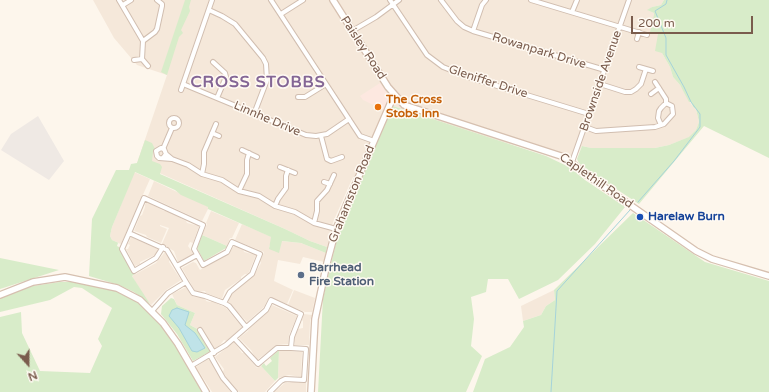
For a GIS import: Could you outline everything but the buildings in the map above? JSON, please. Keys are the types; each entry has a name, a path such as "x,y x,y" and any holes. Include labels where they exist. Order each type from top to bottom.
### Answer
{"main road":[{"name":"Paisley Road","path":"333,0 394,95"},
{"name":"Grahamston Road","path":"311,389 315,319 336,229 394,95"},
{"name":"Caplethill Road","path":"394,95 404,105 410,108 556,153 572,162 587,175 696,251 712,259 769,276"},
{"path":"0,295 33,282 65,277 117,288 140,300 170,331 206,392"}],"street":[{"path":"120,0 143,41 142,59 148,66"},
{"path":"123,5 131,0"},
{"path":"143,41 157,29 163,2 157,0"},
{"path":"181,90 212,0"},
{"path":"272,0 360,136 374,141"},
{"path":"281,14 303,0"},
{"path":"352,31 376,17 391,2 399,0"},
{"name":"Rowanpark Drive","path":"441,0 458,21 473,31 605,70"},
{"path":"473,31 482,5 486,0"},
{"path":"531,0 647,35"},
{"path":"572,12 577,0"},
{"name":"Brownside Avenue","path":"572,162 630,0"},
{"name":"Gleniffer Drive","path":"391,2 427,55 443,67 471,78 589,114"},
{"path":"209,10 235,24 263,58 266,64 267,80 254,114"},
{"path":"637,39 639,32"},
{"path":"134,60 142,59"},
{"path":"213,62 226,77 217,98"},
{"path":"639,67 653,71"},
{"path":"600,84 625,92 631,92 641,84 646,69"},
{"path":"655,82 666,99 666,103"},
{"name":"Linnhe Drive","path":"183,84 306,135 322,136"},
{"path":"298,96 305,97 326,84"},
{"path":"651,94 659,88"},
{"path":"661,125 658,118 659,111 666,103"},
{"path":"585,127 596,131 655,127 667,122 673,114 672,106 666,103"},
{"path":"342,157 331,161 327,159 322,136 349,119"},
{"path":"202,174 204,152 216,124"},
{"path":"163,149 172,128"},
{"path":"212,133 219,136"},
{"path":"163,149 172,159 188,165 202,174 222,180 239,190 259,196 276,206 295,212 314,223 336,229"},
{"path":"163,149 156,151 156,155 160,159 172,159"},
{"path":"242,150 257,157"},
{"path":"239,190 247,174 247,160 249,153"},
{"path":"160,159 166,154"},
{"path":"280,167 295,173"},
{"path":"276,206 278,199 286,188 286,176 288,170"},
{"path":"314,223 317,211 317,201 326,192 334,175"},
{"path":"324,182 330,184"},
{"path":"164,247 156,258 134,271 122,249 144,198 203,225 194,247 203,265 227,252 232,242 260,254 252,274 230,292 224,303"},
{"path":"129,233 168,250 193,293 205,296 229,306 246,327"},
{"path":"177,266 197,255"},
{"path":"152,311 168,293 186,282"},
{"path":"190,366 212,354 234,338 266,310 271,300 301,314 292,337 291,348"},
{"path":"200,330 224,378 235,392"},
{"path":"234,338 258,364 278,348 306,349 304,380 285,379 270,392"}],"shaded area":[{"path":"93,0 664,0 661,5 652,7 648,10 654,13 662,53 670,67 673,77 680,85 693,107 696,109 699,122 696,130 690,137 669,145 655,148 591,148 582,146 573,166 565,160 550,154 502,142 393,106 361,181 353,177 333,222 327,247 310,241 137,163 167,75 137,65 114,38"},
{"path":"380,83 389,96 384,110 363,100 360,96"},
{"path":"38,116 64,161 49,180 1,150 11,134"},
{"path":"134,172 150,179 121,244 112,240 110,236 112,227"},
{"path":"154,181 209,207 202,221 148,196"},
{"path":"147,202 164,211 174,214 187,223 199,226 193,243 190,242 188,246 193,253 192,255 178,262 174,251 162,244 169,228 160,225 167,229 161,243 147,237 146,235 134,231"},
{"path":"211,211 239,223 227,246 202,235"},
{"path":"242,224 272,237 269,247 279,252 281,241 301,243 326,253 324,262 303,257 300,264 278,260 274,281 293,290 287,304 269,297 264,307 247,322 228,301 230,296 254,275 261,263 260,261 264,252 235,240"},
{"path":"131,237 158,249 157,254 135,266 126,249 128,249 130,245 128,244"},
{"path":"234,246 243,249 244,252 256,255 249,272 225,290 222,299 206,293 205,291 195,291 182,268 193,262 196,263 200,270 228,254"},
{"path":"165,252 170,259 169,262 181,280 166,290 151,305 143,296 132,276 156,263"},
{"path":"186,287 190,294 194,297 205,298 206,301 212,301 226,308 242,327 227,341 224,340 214,349 201,328 199,330 190,325 195,313 177,305 172,294"},
{"path":"294,290 315,298 312,312 305,312 288,305"},
{"path":"554,290 555,300 546,306 541,315 523,321 521,306"},
{"path":"272,305 297,316 289,335 288,344 277,345 257,360 251,350 239,338 267,313"},
{"path":"304,314 312,315 310,321 309,345 295,345 295,337 298,329 303,328 302,320"},
{"path":"234,342 242,353 244,353 257,368 261,366 275,381 265,392 239,392 223,372 224,369 215,357"},
{"path":"279,350 302,352 301,377 289,375 278,378"},
{"path":"208,359 231,392 212,392 196,367"},
{"path":"286,382 306,383 306,392 274,392"}],"green space":[{"path":"185,0 191,0 189,7 190,11 181,30 183,33 179,37 167,75 161,72"},
{"path":"664,0 769,0 769,158 704,126 639,204 598,177 579,163 577,159 582,146 591,148 655,148 669,145 689,137 696,130 699,122 696,109 693,107 691,102 689,102 680,85 673,77 670,67 662,53 655,51 658,34 650,32 654,13 647,10 661,5"},
{"path":"393,106 546,156 569,167 585,180 625,207 595,244 558,280 519,299 508,279 488,279 486,292 471,297 474,319 471,346 482,356 466,392 318,392 323,298 339,230"},
{"path":"145,140 152,143 155,149 153,152 152,161 160,164 162,167 160,174 310,241 327,247 326,253 301,243 282,241 279,253 269,249 271,237 208,209 208,207 181,195 175,190 135,172 112,227 110,236 112,240 121,244 118,243 117,246 121,248 120,249 133,273 136,273 132,276 150,304 134,292 119,285 89,276 92,219 116,170 129,170 131,164 137,163"},
{"path":"633,213 705,262 769,281 769,392 473,392 485,359 510,347 524,327 523,321 541,315 546,306 555,300 554,290"},
{"path":"202,235 227,246 204,261 197,248"},
{"path":"0,258 59,270 0,289"},
{"path":"60,282 80,282 103,286 121,292 141,305 158,319 174,342 204,392 0,392 0,317 21,312 22,333 40,371 90,373 102,346 98,339 112,308 82,288 74,287 50,300 0,312 0,298 33,286"},
{"path":"171,298 174,299 177,305 195,313 190,325 199,330 211,351 193,361 177,334 161,314 162,306"},
{"path":"279,350 278,378 275,381 261,366 264,363 266,366 272,361 270,358"}],"water":[{"path":"177,308 189,312 185,325 195,333 205,348 197,352 192,351 179,328 169,316 172,310"}],"waterway":[{"path":"638,202 674,161 700,127 700,114 691,102 666,55 666,38 655,11 666,4 667,0"},
{"path":"551,392 557,291 630,210"}],"place":[{"name":"The Cross Stobs Inn","path":"378,107"},
{"name":"Harelaw Burn","path":"640,217"},
{"name":"Barrhead Fire Station","path":"301,275"}],"district":[{"name":"CROSS STOBBS","path":"258,83"}]}
